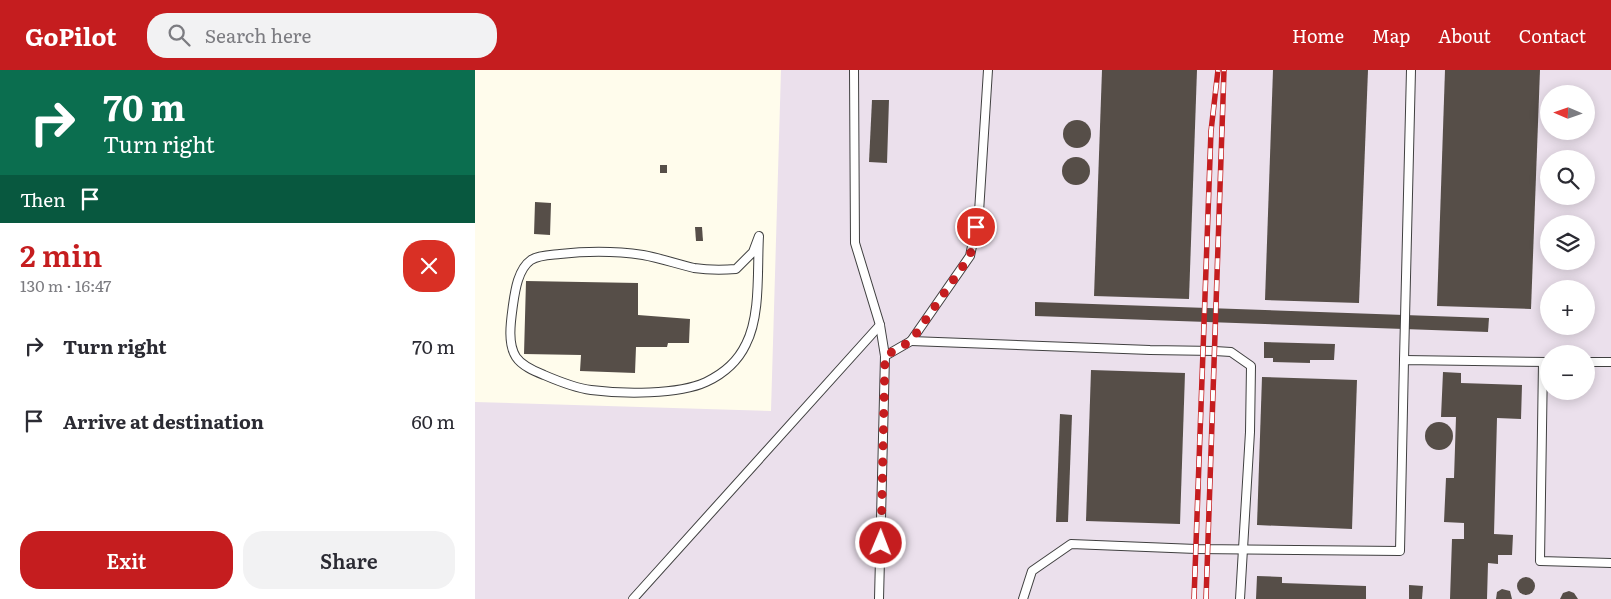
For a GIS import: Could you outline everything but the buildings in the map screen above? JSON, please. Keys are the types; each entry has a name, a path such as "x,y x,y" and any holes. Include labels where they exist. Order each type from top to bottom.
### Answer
{"lane":[{"path":"854,70 855,243 880,325 885,356 879,599"},
{"path":"885,356 911,341 970,256 979,212 988,70"},
{"path":"1023,599 1033,571 1071,544 1401,551 1411,70"},
{"path":"759,236 755,322 746,345 728,369 706,383 679,390 645,392 589,390 529,368 515,356 511,340 513,306 517,283 523,270 531,260 547,255 577,252 611,253 643,255 695,268 714,270 736,269 753,252 759,236"},
{"path":"633,599 880,325"},
{"path":"911,341 1231,352 1251,366 1250,432 1239,599"},
{"path":"1404,360 1540,362"},
{"path":"1595,362 1611,362"},
{"path":"1545,400 1540,560 1611,563"}],"shaded area":[{"path":"781,70 1611,70 1611,599 475,599 475,402 771,411"}],"railway":[{"path":"1194,599 1211,131 1218,70"},
{"path":"1206,599 1224,70"}],"route":[{"path":"881,543 885,356 911,341 970,256 976,227"}]}
